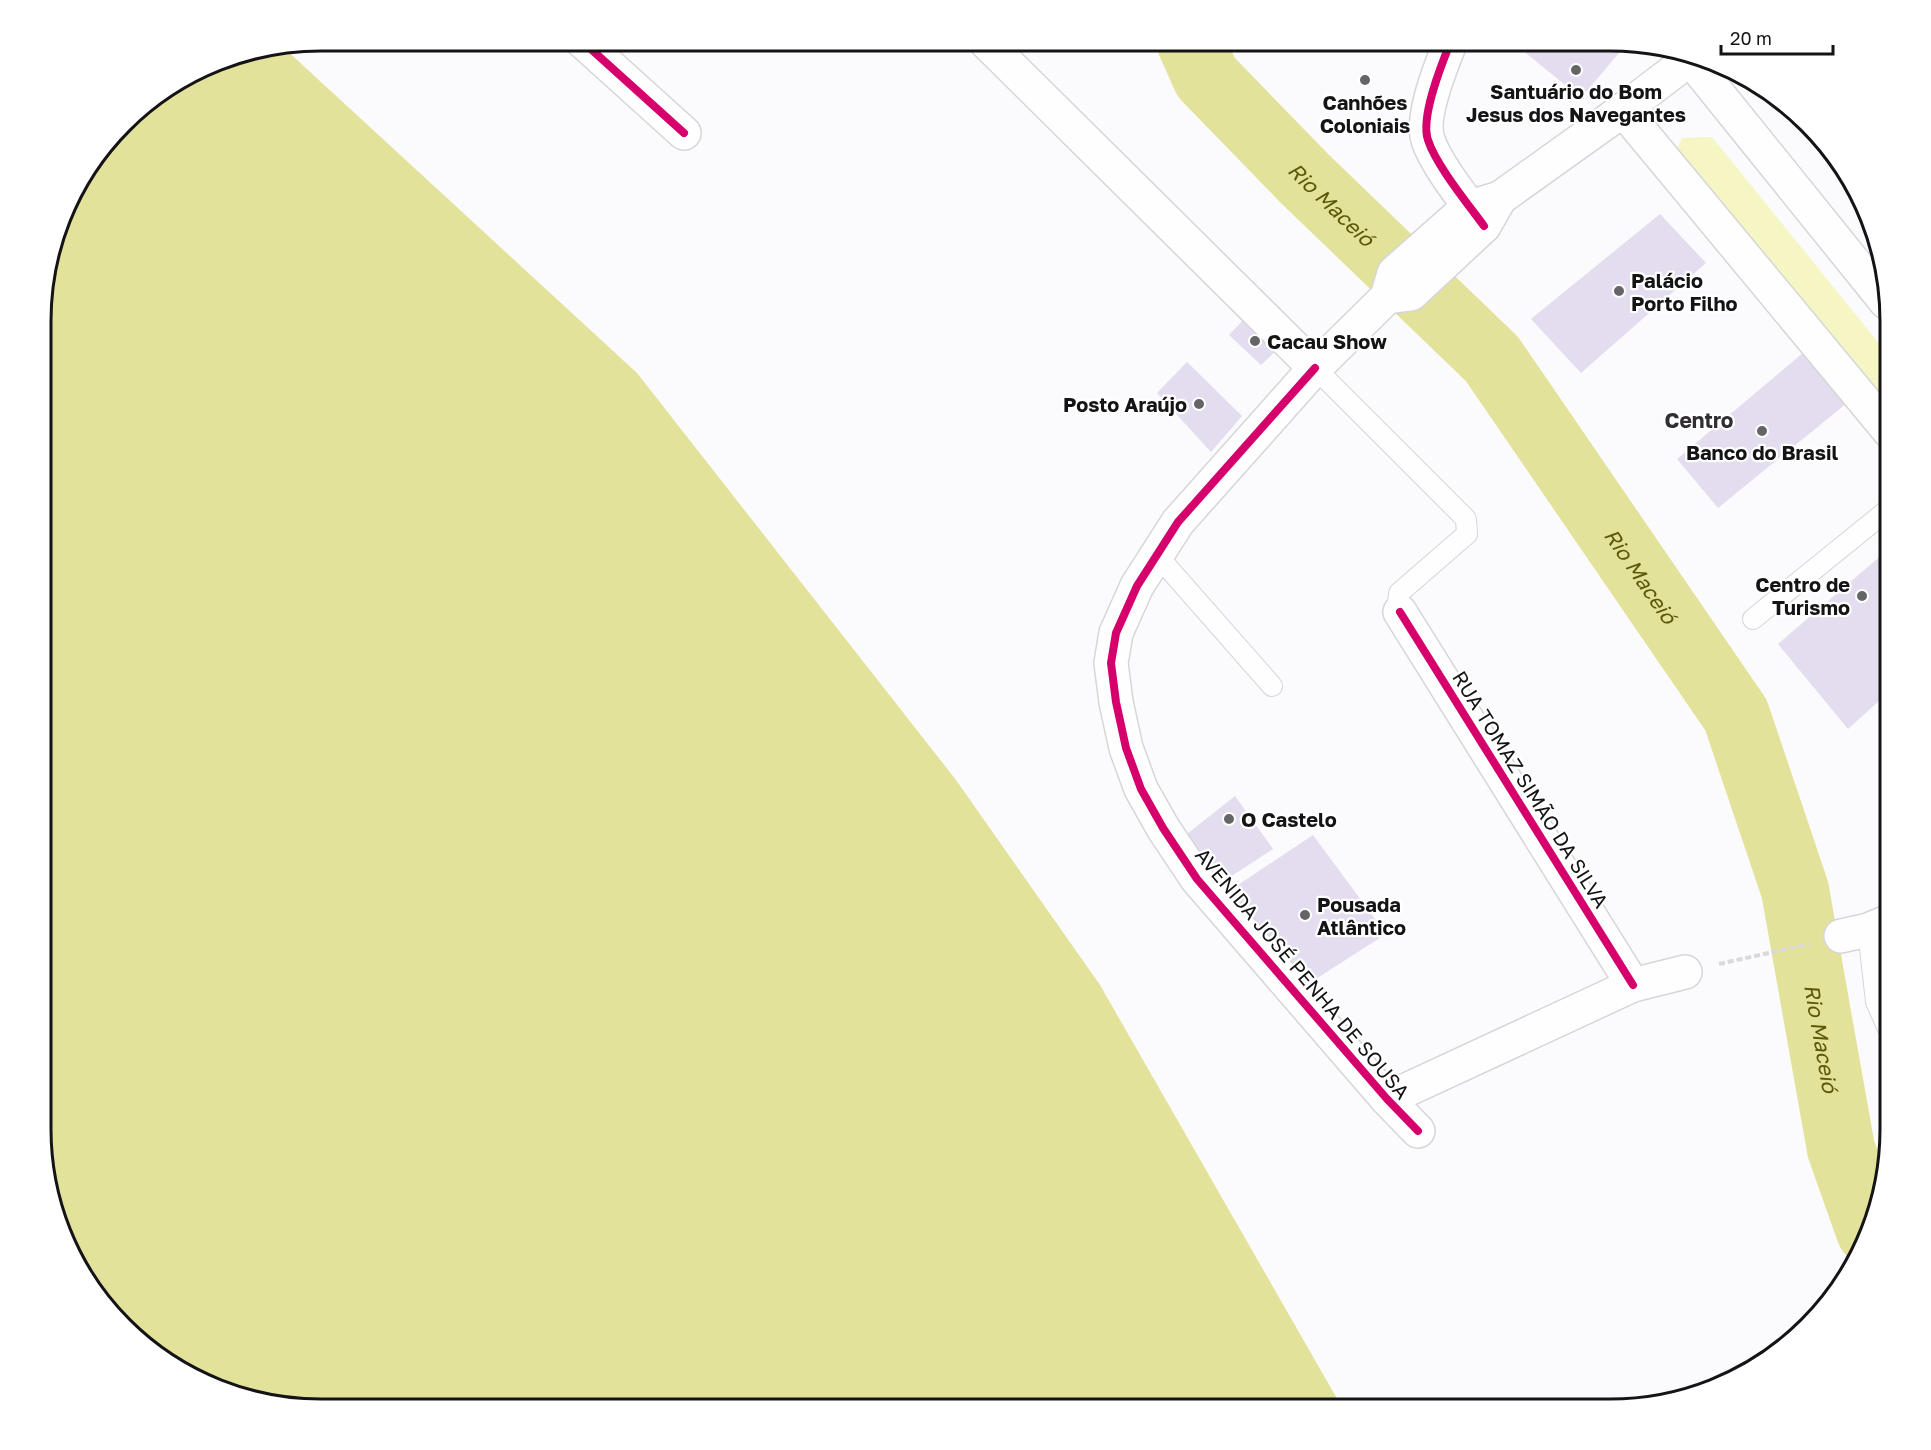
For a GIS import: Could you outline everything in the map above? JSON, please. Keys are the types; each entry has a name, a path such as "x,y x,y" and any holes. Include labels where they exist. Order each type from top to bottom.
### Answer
{"street":[{"path":"593,51 684,133"},
{"path":"995,51 1315,368"},
{"path":"1447,51 1438,71 1429,107 1426,125 1427,139 1438,160 1476,217"},
{"name":"AVENIDA JOSÉ PENHA DE SOUSA","path":"1418,1131 1387,1099 1197,879 1163,828 1141,789 1126,748 1116,702 1112,663 1116,633 1137,586 1178,522 1315,368 1398,287 1476,217 1687,62"},
{"path":"1698,65 1878,292"},
{"path":"1623,110 1880,420"},
{"name":"RUA TOMAZ SIMÃO DA SILVA","path":"1400,612 1633,985"},
{"path":"1387,1099 1633,985 1685,972"}],"lane":[{"path":"1315,368 1466,519 1467,534 1399,593 1400,612"},
{"path":"1753,619 1880,516"},
{"path":"1156,554 1272,686"},
{"path":"1866,929 1876,1002 1880,1011"}],"path":[{"path":"1685,972 1866,929"}],"green space":[{"path":"1712,137 1880,345 1880,404 1876,407 1673,158 1682,138"}],"shaded area":[{"path":"289,53 637,373 956,780 1100,985 1337,1399 321,1399 285,1397 234,1385 186,1363 156,1343 130,1320 107,1294 79,1249 65,1216 56,1182 51,1129 51,321 53,285 60,251 72,217 87,186 107,156 143,118 186,87 234,65"}],"building":[{"name":"Santuário do Bom Jesus dos Navegantes","path":"1523,51 1620,52 1581,98"},
{"name":"Palácio Porto Filho","path":"1660,214 1706,263 1581,373 1531,319"},
{"name":"Cacau Show","path":"1247,316 1280,347 1261,365 1229,335"},
{"name":"Banco do Brasil","path":"1803,353 1847,403 1718,508 1677,459"},
{"name":"Posto Araújo","path":"1187,362 1242,416 1211,452 1157,393"},
{"name":"Centro de Turismo","path":"1880,557 1880,700 1848,729 1778,644"},
{"name":"O Castelo","path":"1235,796 1273,849 1216,886 1177,842"},
{"name":"Pousada Atlântico","path":"1313,835 1386,934 1297,991 1223,895"}],"waterway":[{"name":"Rio Maceió","path":"1194,51 1206,77 1304,178 1492,359 1736,715 1795,890 1841,1149 1865,1218"}],"cycle path":[{"path":"593,51 684,133"},
{"path":"1447,51 1429,104 1426,130 1428,140 1445,172 1484,226"},
{"path":"1315,368 1178,522 1137,586 1116,633 1111,663 1116,702 1126,748 1141,789 1163,828 1197,879 1387,1099 1418,1131"},
{"path":"1400,612 1633,985"}],"place":[{"name":"Santuário do Bom Jesus dos Navegantes","path":"1576,70"},
{"name":"Canhões Coloniais","path":"1365,80"},
{"name":"Palácio Porto Filho","path":"1619,291"},
{"name":"Cacau Show","path":"1255,341"},
{"name":"Posto Araújo","path":"1199,404"},
{"name":"Banco do Brasil","path":"1762,431"},
{"name":"Centro de Turismo","path":"1862,596"},
{"name":"O Castelo","path":"1229,819"},
{"name":"Pousada Atlântico","path":"1305,915"}],"district":[{"name":"Centro","path":"1699,420"}]}
